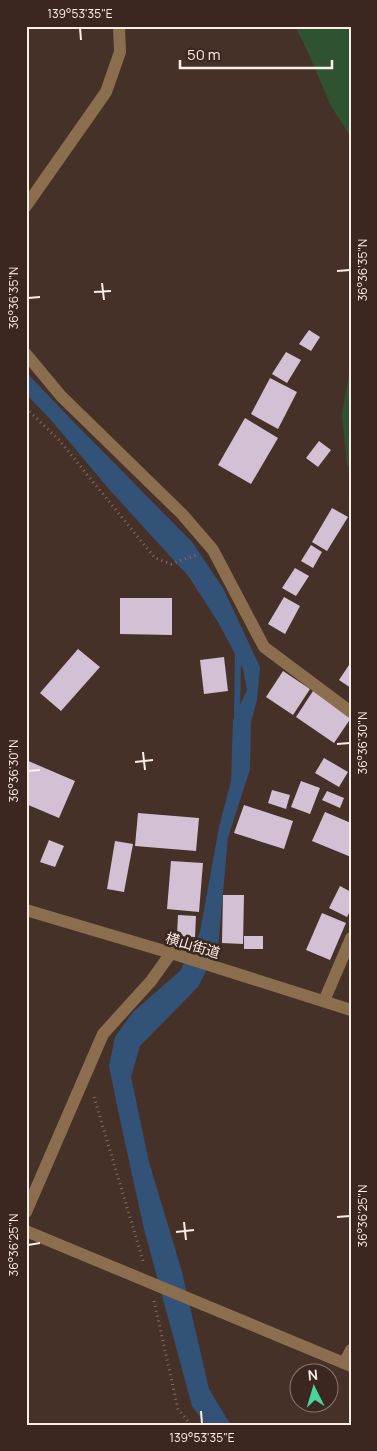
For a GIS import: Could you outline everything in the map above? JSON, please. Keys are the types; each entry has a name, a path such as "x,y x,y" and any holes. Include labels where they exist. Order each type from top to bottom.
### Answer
{"street":[{"path":"26,206 106,92 120,52 119,26"},
{"path":"26,354 61,396 182,514 214,550 264,647 351,712"},
{"name":"横山街道","path":"26,910 171,953 351,1010"},
{"path":"324,1001 351,938"},
{"path":"26,1212 103,1034 151,981 171,953"},
{"path":"26,1231 348,1365 351,1350"}],"path":[{"path":"26,408 58,440 155,558 171,564 214,550"},
{"path":"86,1073 150,1282 178,1410 191,1425"}],"green space":[{"path":"295,26 351,26 351,137 331,106"},
{"path":"351,364 351,467 347,466 342,414"}],"water":[{"path":"26,372 192,542 223,588 260,667 257,700 251,722 250,769 228,838 218,947 198,987 140,1046 131,1077 149,1162 182,1272 209,1389 232,1425 206,1425 192,1406 144,1229 109,1066 115,1037 133,1012 180,971 200,932 219,827 231,781 233,720 247,690 243,669 218,622 189,577 26,394"}],"building":[{"path":"309,330 320,337 311,351 299,344"},
{"path":"286,352 301,360 287,383 272,374"},
{"path":"270,378 297,392 278,429 251,414"},
{"path":"245,418 278,438 251,484 218,465"},
{"path":"319,441 331,450 318,467 306,458"},
{"path":"332,508 348,517 327,551 312,542"},
{"path":"311,545 322,552 313,568 301,561"},
{"path":"295,568 309,576 296,596 282,588"},
{"path":"284,597 300,606 285,634 268,624"},
{"path":"120,598 172,598 172,635 120,634"},
{"path":"78,649 100,667 61,711 40,693"},
{"path":"224,657 228,691 204,694 200,660"},
{"path":"351,662 351,688 339,680"},
{"path":"283,671 310,689 293,715 266,697"},
{"path":"313,691 351,718 334,743 296,717"},
{"path":"324,758 348,772 339,787 315,773"},
{"path":"26,760 75,781 59,818 26,804"},
{"path":"301,781 320,788 310,814 291,807"},
{"path":"272,790 290,795 286,809 268,803"},
{"path":"327,791 344,798 340,808 322,800"},
{"path":"244,805 293,821 284,849 234,833"},
{"path":"325,812 351,823 351,857 312,841"},
{"path":"138,813 199,818 196,851 135,846"},
{"path":"49,840 64,846 55,867 40,862"},
{"path":"115,841 133,844 124,892 107,889"},
{"path":"171,861 203,863 199,912 167,909"},
{"path":"340,886 351,892 351,909 347,917 329,908"},
{"path":"223,895 244,895 243,944 222,943"},
{"path":"322,913 346,923 330,960 306,950"},
{"path":"178,915 196,916 195,937 177,936"},
{"path":"244,936 263,936 263,949 244,949"}],"waterway":[{"path":"237,717 238,652"}]}
